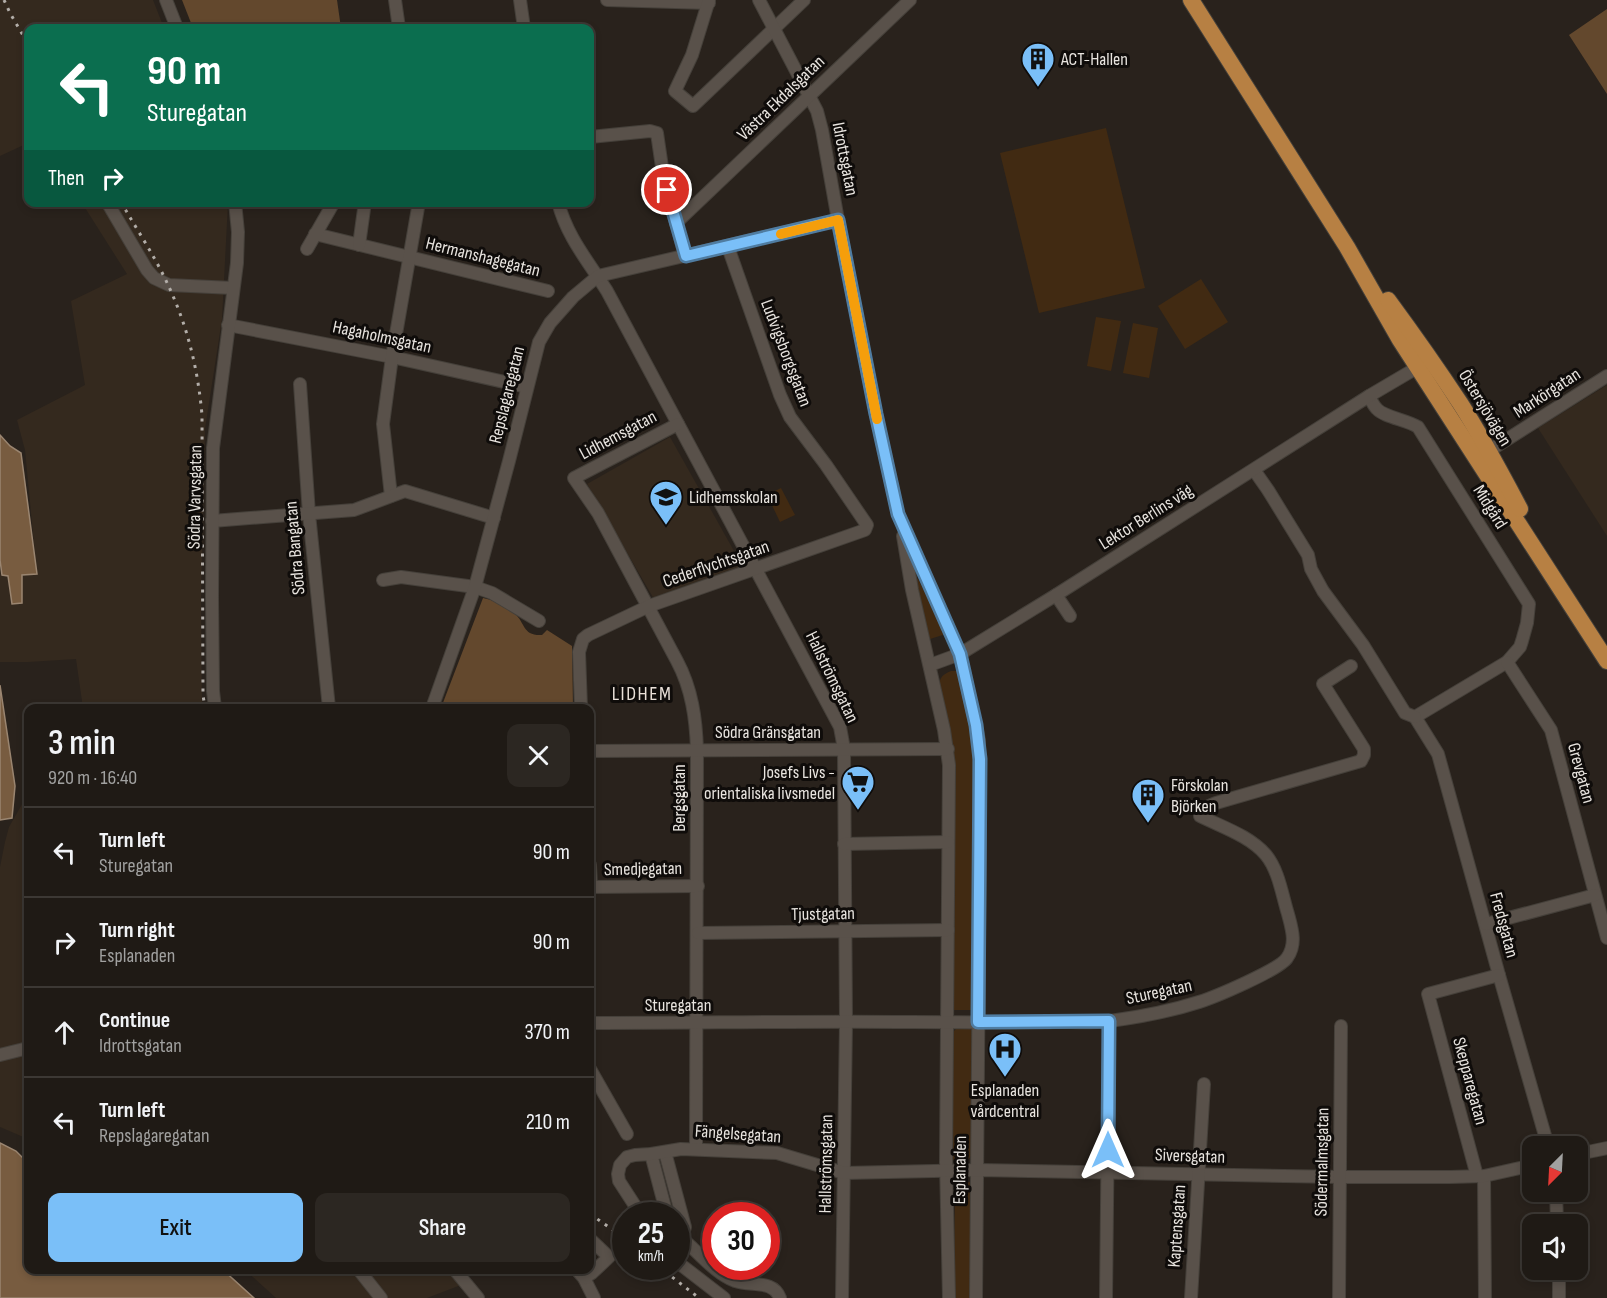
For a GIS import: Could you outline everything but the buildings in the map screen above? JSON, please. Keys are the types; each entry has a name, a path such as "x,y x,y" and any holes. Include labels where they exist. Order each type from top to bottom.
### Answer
{"main road":[{"name":"Östersjövägen","path":"1191,0 1347,247 1400,340 1424,363 1607,661"}],"street":[{"path":"166,0 175,24"},
{"path":"394,0 398,24"},
{"path":"520,0 523,24"},
{"path":"607,0 709,1 692,55 675,91 693,106 804,0"},
{"name":"Idrottsgatan","path":"759,0 817,111 898,515"},
{"name":"Västra Ekdalsgatan","path":"676,223 910,0"},
{"path":"594,137 650,130 657,133 663,174 686,256"},
{"path":"110,207 154,278 169,285 233,288"},
{"name":"Södra Varvsgatan","path":"215,704 213,448 237,263 238,232 236,207"},
{"path":"307,249 331,207"},
{"path":"359,245 364,207"},
{"path":"391,496 383,424 392,357 418,207"},
{"name":"Hallströmsgatan","path":"559,207 570,234 598,276 840,727 844,749 846,1022 842,1298"},
{"name":"Repslagaregatan","path":"433,704 476,587 539,342 550,322 573,297 598,276 838,220"},
{"name":"Hermanshagegatan","path":"315,234 548,291"},
{"name":"Ludvigsborgsgatan","path":"728,247 780,395 790,417 867,525"},
{"name":"Hagaholmsgatan","path":"228,325 392,357 527,387"},
{"name":"Lektor Berlins väg","path":"930,665 960,654 1424,363"},
{"name":"Markörgatan","path":"1482,455 1607,376"},
{"name":"Södra Bangatan","path":"300,384 309,514 329,704"},
{"name":"Midgård","path":"1369,396 1381,412 1409,421 1418,427 1528,604 1527,624 1520,647 1507,662"},
{"name":"Lidhemsgatan","path":"574,478 678,424"},
{"name":"Fredsgatan","path":"1254,470 1308,555 1311,569 1323,591 1363,645 1405,713 1415,717 1438,754 1498,975 1545,1136"},
{"name":"Bergsgatan","path":"574,478 598,513 685,675 694,712 698,750 696,1149"},
{"path":"212,521 354,510 405,491 494,518"},
{"name":"Esplanaden","path":"898,515 960,654 976,725 980,759 976,1298"},
{"name":"Esplanaden","path":"898,515 912,590 948,749 950,787 947,1172 949,1298"},
{"name":"Cederflychtsgatan","path":"581,704 579,652 580,645 588,635 649,606 865,530 867,525"},
{"path":"383,580 401,576 476,587 492,593 539,621"},
{"path":"1056,595 1070,616"},
{"path":"1415,717 1507,662"},
{"name":"Grevgatan","path":"1507,662 1551,730 1607,938"},
{"name":"Sturegatan","path":"594,1023 1109,1021 1202,1002 1264,974 1286,959 1293,941 1278,879 1267,855 1247,839 1200,816 1209,806 1216,803 1361,761 1364,749 1323,684 1351,666"},
{"name":"Södra Gränsgatan","path":"594,751 948,749"},
{"path":"844,844 948,842"},
{"name":"Smedjegatan","path":"594,887 698,886"},
{"path":"1486,924 1595,895"},
{"name":"Tjustgatan","path":"698,933 948,930"},
{"name":"Skepparegatan","path":"1485,1298 1480,1176 1428,994 1498,975"},
{"path":"1106,1298 1109,1021"},
{"name":"Södermalmsgatan","path":"1339,1298 1341,1026"},
{"path":"0,1054 24,1049"},
{"path":"594,1076 627,1134"},
{"name":"Kaptensgatan","path":"1191,1298 1204,1084"},
{"path":"1588,1152 1607,1148"},
{"name":"Fängelsegatan","path":"633,1202 619,1181 618,1174 620,1165 627,1157 635,1155 681,1149 777,1153 844,1173"},
{"path":"665,1152 678,1202"},
{"path":"651,1154 664,1202"},
{"name":"Siversgatan","path":"844,1173 978,1170 1450,1177 1480,1176 1522,1167"},
{"path":"594,1243 609,1257 594,1271"},
{"path":"690,1246 727,1277 743,1283 771,1287 780,1298"},
{"path":"690,1272 724,1298"},
{"path":"362,1274 381,1298"},
{"path":"458,1274 478,1298"},
{"path":"580,1274 594,1298"},
{"path":"1559,1280 1559,1298"}],"shaded area":[{"path":"0,0 153,0 162,24 24,24 24,145 0,156"},
{"path":"182,0 337,0 340,24 191,24"},
{"path":"1607,9 1607,94 1569,35"},
{"path":"1106,128 1145,288 1039,313 1000,153"},
{"path":"85,207 228,207 222,319 205,429 201,599 202,704 82,704 76,659 0,662 0,557 35,555 25,450 17,420 85,385 71,301 127,274"},
{"path":"1201,279 1228,322 1185,349 1158,306"},
{"path":"1096,317 1121,321 1111,371 1087,366"},
{"path":"1133,323 1158,328 1149,378 1123,373"},
{"path":"1607,385 1607,536 1538,428"},
{"path":"0,435 10,446 21,453 37,574 22,575 22,603 12,604 8,576 2,575 0,560"},
{"name":"Lidhemsskolan","path":"670,437 743,567 654,599 587,484"},
{"path":"781,488 795,515 780,522 767,495"},
{"path":"915,578 918,579 946,634 927,638"},
{"path":"483,598 511,610 531,633 542,635 547,630 572,646 573,704 443,704"},
{"path":"951,671 961,673 976,755 975,1010 952,1010 953,835 939,685 940,679"},
{"path":"0,685 15,786 12,818 0,820"},
{"path":"24,801 24,1137 0,1127 0,867 9,827"},
{"path":"957,1028 973,1030 974,1152 968,1160 959,1161 951,1159 952,1033"},
{"path":"0,1143 16,1151 24,1159 24,1274 228,1274 254,1298 0,1298"},
{"path":"955,1182 971,1182 970,1298 954,1298"},
{"path":"250,1274 451,1274 461,1285 427,1298 276,1298"}],"railway":[{"path":"4,0 24,37"},
{"path":"124,207 158,265 176,302 187,334 198,382 202,415 204,704"},
{"path":"594,1217 612,1229"},
{"path":"676,1280 699,1298"}],"slow traffic":[{"path":"781,234 838,220 877,419"}],"place":[{"name":"ACT-Hallen","path":"1038,88"},
{"name":"Lidhemsskolan","path":"666,526"},
{"name":"Josefs Livs - orientaliska livsmedel","path":"858,811"},
{"name":"Förskolan Björken","path":"1148,824"},
{"name":"Esplanaden vårdcentral","path":"1005,1078"}],"district":[{"name":"LIDHEM","path":"642,694"}],"route":[{"path":"667,190 686,256 838,220 898,514 960,654 979,740 978,1022 1109,1021 1108,1150"}]}
